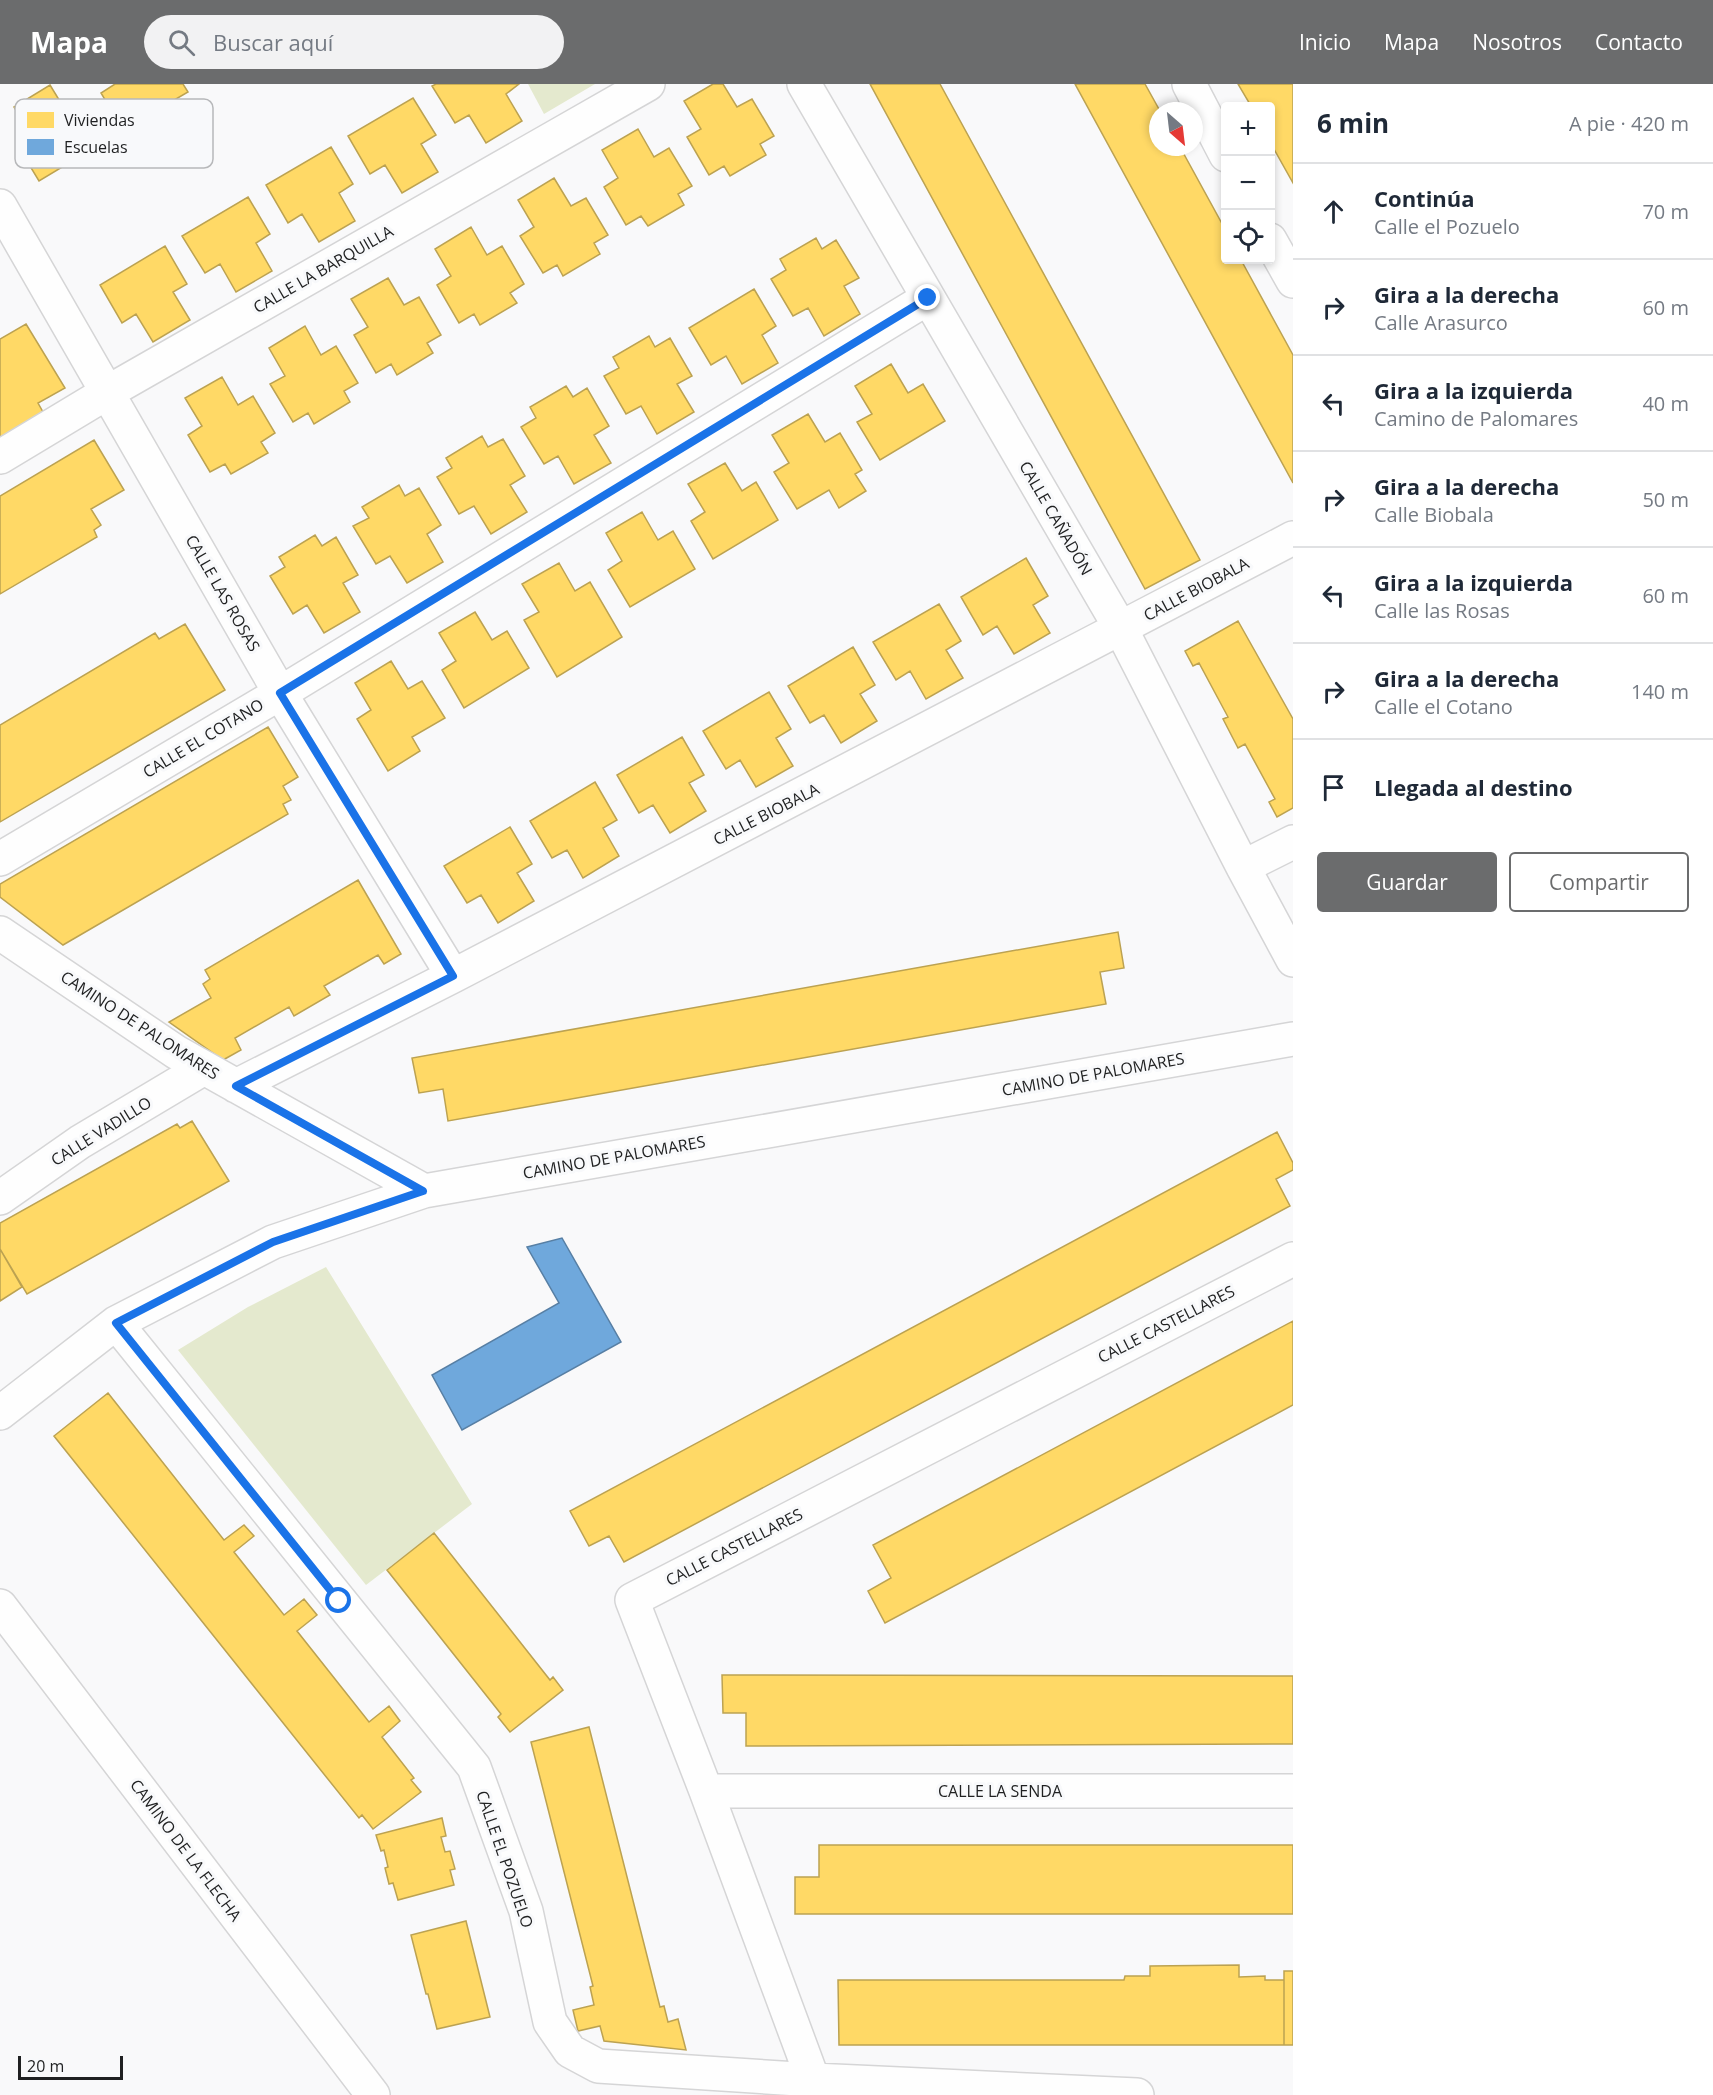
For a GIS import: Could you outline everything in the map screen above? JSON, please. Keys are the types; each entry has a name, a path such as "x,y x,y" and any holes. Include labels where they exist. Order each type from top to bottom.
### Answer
{"street":[{"name":"CALLE LA BARQUILLA","path":"0,457 108,392 648,84"},
{"name":"CALLE CAÑADÓN","path":"804,84 1120,629 1242,867 1293,960"},
{"path":"1189,84 1221,145"},
{"name":"CALLE LAS ROSAS","path":"0,206 280,693 453,976"},
{"path":"1275,249 1293,281"},
{"name":"CALLE EL COTANO","path":"0,859 280,693 928,298"},
{"name":"CALLE BIOBALA","path":"236,1086 453,976 1293,537"},
{"path":"1242,867 1293,842"},
{"name":"CAMINO DE PALOMARES","path":"0,933 176,1052 423,1191 1293,1039"},
{"name":"CALLE VADILLO","path":"0,1198 80,1142 204,1068"},
{"path":"0,1413 116,1323 273,1242 423,1191"},
{"name":"CALLE CASTELLARES","path":"813,2080 706,1791 632,1600 1293,1259"},
{"name":"CALLE EL POZUELO","path":"116,1323 474,1767 526,1911 550,2022 570,2050 598,2066 813,2080 1137,2095"},
{"name":"CAMINO DE LA FLECHA","path":"0,1606 373,2095"},
{"name":"CALLE LA SENDA","path":"706,1791 1293,1791"}],"green space":[{"path":"528,84 595,84 544,114"},
{"path":"326,1267 472,1504 366,1585 178,1350 248,1307"}],"building: Viviendas":[{"path":"115,84 183,84 188,92 176,99 105,99 101,93"},
{"path":"436,84 519,84 506,94 522,121 486,143 469,115 455,123 432,86"},
{"path":"713,84 723,84 737,107 752,99 774,136 760,144 766,155 730,176 724,166 709,175 687,137 701,129 684,101"},
{"path":"870,84 940,84 1200,560 1145,589"},
{"path":"1075,84 1145,84 1155,102 1149,102 1149,156 1185,156 1221,222 1221,264 1243,264 1293,355 1293,483"},
{"path":"1238,84 1293,84 1293,183 1275,151 1275,102 1249,102"},
{"path":"50,85 58,99 27,99"},
{"path":"413,98 436,135 421,144 438,172 402,193 385,165 370,174 348,136"},
{"path":"638,129 654,157 669,148 692,186 678,194 684,205 648,226 641,216 626,225 604,187 618,178 602,150"},
{"path":"331,147 353,184 339,193 355,221 319,242 302,214 288,223 266,185"},
{"path":"31,168 61,168 39,181"},
{"path":"554,178 571,206 586,198 608,235 594,243 600,254 563,276 557,265 543,273 520,236 534,227 518,200"},
{"path":"248,197 270,234 256,243 272,271 236,292 220,264 205,273 182,236"},
{"path":"471,227 487,255 502,246 524,284 510,293 517,303 480,325 474,314 459,323 437,285 451,276 435,249"},
{"path":"816,238 822,249 836,240 859,278 844,286 860,314 824,336 808,308 793,316 771,279 786,270 780,259"},
{"path":"165,246 187,284 173,292 190,320 153,342 136,314 122,323 100,285"},
{"path":"388,278 404,305 419,297 441,335 427,343 433,353 397,375 391,364 376,373 354,335 368,327 351,299"},
{"path":"754,289 776,326 762,335 778,363 742,384 726,356 711,365 689,328"},
{"path":"26,324 65,388 38,403 43,412 0,438 0,339"},
{"path":"305,326 321,355 336,346 358,383 344,391 350,402 314,424 308,413 293,422 270,384 285,376 269,348"},
{"path":"649,336 655,347 670,338 692,376 677,384 694,412 657,434 641,406 626,414 604,376 619,368 613,357"},
{"path":"891,364 908,393 923,384 945,421 880,460 857,422 872,414 855,386"},
{"path":"222,377 238,405 253,396 275,433 261,442 268,453 231,474 225,464 210,472 188,435 202,426 185,398"},
{"path":"566,386 573,397 587,388 609,426 594,435 611,463 574,484 558,456 544,464 521,427 536,418 530,407"},
{"path":"808,414 825,442 840,433 862,470 855,474 866,491 839,508 829,490 797,509 774,472 789,463 772,435"},
{"path":"482,436 488,447 503,439 525,476 510,485 527,512 491,534 474,506 459,514 437,477 452,468 446,458"},
{"path":"94,440 124,490 91,509 101,525 94,530 97,537 0,594 0,496"},
{"path":"725,463 742,491 756,482 778,520 713,559 691,521 705,512 688,484"},
{"path":"399,485 405,496 419,488 441,525 427,534 443,562 407,583 390,556 376,564 353,526 369,518 362,507"},
{"path":"642,512 658,540 673,531 695,569 630,607 608,570 622,561 606,533"},
{"path":"315,535 322,546 336,537 358,575 343,583 360,612 324,633 307,605 293,614 270,576 285,567 279,557"},
{"path":"1026,558 1048,596 1033,605 1050,633 1014,654 997,626 983,635 961,597"},
{"path":"559,563 575,591 590,582 622,637 557,677 524,620 539,612 522,584"},
{"path":"939,604 961,641 946,650 963,678 926,699 910,671 896,680 873,642"},
{"path":"475,612 492,640 507,631 529,668 464,708 442,670 456,661 439,633"},
{"path":"1238,621 1293,719 1293,808 1277,817 1269,802 1275,799 1245,744 1238,748 1223,719 1228,717 1199,663 1193,666 1185,651"},
{"path":"185,624 225,690 0,822 0,725 155,633 159,639"},
{"path":"853,647 875,685 860,694 877,721 841,743 824,715 810,723 788,686"},
{"path":"391,661 408,689 422,681 445,718 412,737 420,751 388,771 357,719 371,710 355,683"},
{"path":"769,692 791,729 776,738 793,766 756,787 740,760 726,769 703,731"},
{"path":"268,727 298,777 283,786 291,800 283,804 288,814 63,945 0,897 0,884"},
{"path":"682,737 704,775 689,783 706,811 670,833 653,805 639,813 617,775"},
{"path":"595,782 617,820 603,828 619,856 583,878 567,850 552,858 530,821"},
{"path":"510,827 532,864 517,873 534,901 498,923 481,895 467,903 444,866"},
{"path":"358,880 401,954 384,964 378,955 324,986 330,995 294,1016 289,1007 235,1038 241,1050 223,1060 169,1022 211,998 203,984 210,979 205,970"},
{"path":"1118,932 1124,968 1100,972 1106,1004 448,1121 443,1089 419,1093 412,1058"},
{"path":"192,1121 229,1181 27,1294 0,1249 0,1223 177,1124 180,1128"},
{"path":"1277,1132 1293,1163 1293,1170 1276,1179 1290,1206 624,1562 609,1536 589,1546 570,1511"},
{"path":"0,1249 22,1287 0,1301"},
{"path":"1293,1321 1293,1405 885,1623 868,1591 891,1578 873,1545"},
{"path":"108,1393 224,1540 244,1525 254,1536 234,1552 284,1615 304,1599 317,1615 297,1631 369,1722 389,1706 400,1721 382,1737 414,1778 411,1780 421,1792 373,1829 362,1815 359,1818 54,1436"},
{"path":"434,1533 550,1680 553,1677 563,1690 510,1732 498,1717 501,1714 387,1570"},
{"path":"722,1675 1293,1676 1293,1744 746,1746 746,1713 723,1713"},
{"path":"589,1727 660,2007 664,2006 668,2022 678,2019 686,2050 604,2041 600,2026 578,2031 573,2010 594,2005 590,1987 593,1986 531,1742"},
{"path":"442,1818 446,1836 441,1837 445,1852 450,1851 455,1869 450,1870 454,1885 398,1900 393,1883 389,1884 384,1850 381,1851 376,1835"},
{"path":"819,1845 1293,1845 1293,1914 795,1914 795,1877 819,1877"},
{"path":"466,1921 490,2017 437,2029 411,1935"},
{"path":"1239,1965 1239,1977 1265,1976 1265,1980 1284,1980 1284,2045 839,2045 838,1980 1124,1980 1125,1976 1150,1976 1150,1966"},
{"path":"1284,1971 1293,1971 1293,2045 1284,2045"}],"building: Escuelas":[{"path":"562,1238 621,1342 462,1430 432,1375 559,1303 527,1247"}],"route":[{"path":"339,1601 116,1323 273,1242 423,1191 236,1086 453,976 280,693 928,298"}]}
